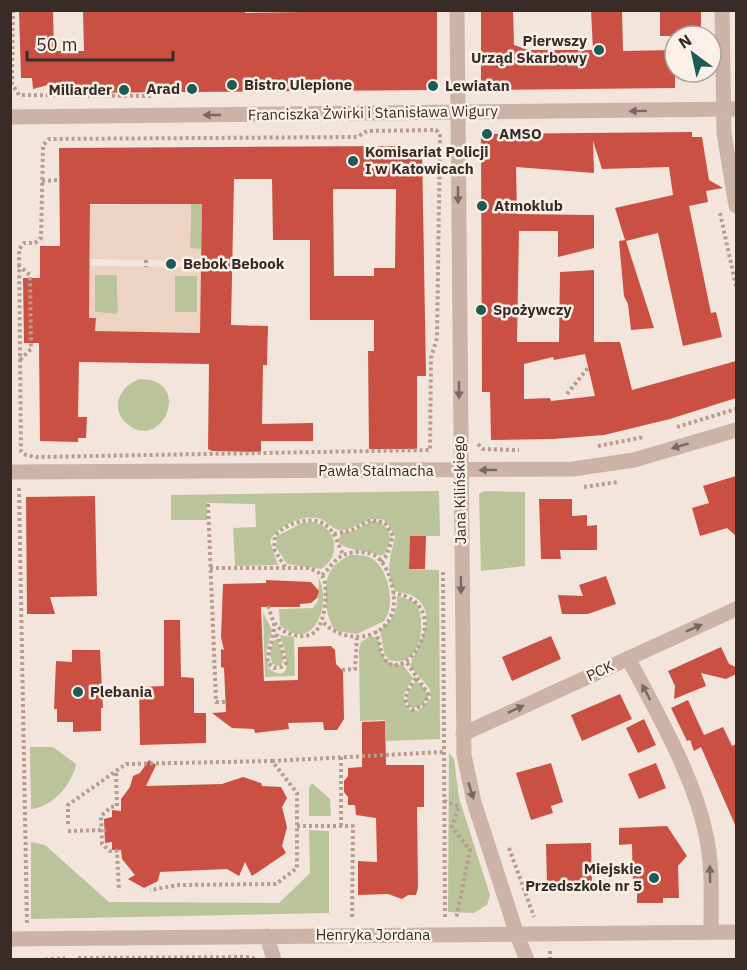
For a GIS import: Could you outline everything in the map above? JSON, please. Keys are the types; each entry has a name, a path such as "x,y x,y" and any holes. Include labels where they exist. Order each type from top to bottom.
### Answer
{"street":[{"name":"Jana Kilińskiego","path":"458,10 459,470 463,734 466,775 527,960"},
{"path":"722,10 730,110 724,133 736,206"},
{"name":"Franciszka Żwirki i Stanisława Wigury","path":"10,117 730,110"},
{"name":"Pawła Stalmacha","path":"10,472 573,469 634,460 736,430"},
{"name":"PCK","path":"463,734 736,609"},
{"path":"628,658 663,724 699,807 710,860 711,932"},
{"name":"Henryka Jordana","path":"10,939 736,932"},
{"path":"267,936 274,960"}],"path":[{"path":"12,10 12,84 20,95 163,96"},
{"path":"436,130 440,134 437,338 431,358 430,450 30,457 21,451 19,441 18,265 21,245 35,243 41,238 43,145 49,139 357,137 367,131 436,130"},
{"path":"42,181 59,180"},
{"path":"146,260 146,267"},
{"path":"18,265 30,275 31,310 31,349 19,361"},
{"path":"25,310 31,310"},
{"path":"567,394 588,368"},
{"path":"670,430 736,409"},
{"path":"477,436 479,446 483,448 530,451"},
{"path":"590,448 648,436"},
{"path":"578,487 621,481"},
{"path":"25,483 18,489 26,924"},
{"path":"208,504 211,592 214,598 216,702 225,702"},
{"path":"334,534 352,530 371,520 386,523 393,536 387,555 381,562"},
{"path":"285,567 273,544 278,531 303,521 324,523 334,534 343,554"},
{"path":"322,575 343,554 366,552 381,562 393,593 392,615 375,630 357,638 340,635 330,630 322,621"},
{"path":"210,568 309,568 322,575 325,582 322,621 315,632 306,636 284,632 274,622"},
{"path":"443,570 445,920"},
{"path":"393,593 409,596 418,602 423,611 424,628 421,641 407,663"},
{"path":"268,605 274,622 274,635 268,654 268,663 274,668 286,663 280,642 274,635"},
{"path":"375,630 384,657 392,663 407,663"},
{"path":"342,670 355,669 357,638"},
{"path":"407,663 429,694 423,705 412,710 406,704 405,698 416,678"},
{"path":"68,824 68,805 126,764 443,752"},
{"path":"341,757 341,826"},
{"path":"150,890 179,885 276,884 297,868 297,793 272,760"},
{"path":"116,772 117,806 111,807 101,816 104,830 102,844 110,851 117,851 119,891"},
{"path":"444,801 459,806 452,827 470,850 456,920"},
{"path":"297,826 353,826 352,921"},
{"path":"69,831 104,830"},
{"path":"508,846 532,914 543,921"},
{"path":"39,960 251,957 256,960"}],"green space":[{"path":"191,204 202,204 201,249 190,249"},
{"path":"95,274 117,275 118,311 116,314 95,312"},
{"path":"175,276 197,276 197,312 175,312"},
{"path":"140,379 157,382 166,390 169,401 167,413 151,430 139,430 126,423 118,410 123,391"},
{"path":"439,491 440,536 410,536 409,569 439,570 440,739 386,741 385,720 360,721 359,650 361,642 371,636 378,639 387,661 403,665 413,678 403,695 407,709 418,711 431,698 430,689 410,666 425,630 425,611 421,603 413,596 395,591 392,584 389,570 395,537 387,522 375,519 340,530 316,518 301,519 286,525 270,541 278,565 235,566 233,528 256,527 255,504 207,503 207,520 171,520 171,495"},
{"path":"484,491 525,492 525,566 481,571 479,494"},
{"path":"372,521 379,522 389,530 390,541 385,554 381,556 352,549 338,542 341,533 354,531"},
{"path":"313,522 327,529 332,535 334,550 328,564 321,569 287,564 276,547 277,536 302,523"},
{"path":"350,555 368,557 379,564 387,580 390,598 388,615 384,621 357,634 336,631 329,619 326,602 326,584 331,570"},
{"path":"319,578 323,600 317,622 311,630 302,634 292,633 280,625 279,609 313,608 318,601"},
{"path":"397,596 416,602 421,621 419,642 415,651 409,658 400,661 389,660 384,652 380,630 393,615"},
{"path":"263,612 272,630 266,653 269,669 283,673 287,662 280,635 294,637 295,676 265,677"},
{"path":"277,639 284,658 281,665 276,666 272,663 270,654 273,641"},
{"path":"416,680 426,690 428,697 421,706 413,708 408,705 407,695"},
{"path":"30,747 53,747 76,764 70,780 60,794 46,804 31,809"},
{"path":"449,753 454,759 459,798 490,895 487,905 474,913 448,912"},
{"path":"312,783 330,799 331,816 309,816 309,788"},
{"path":"309,830 329,831 329,913 31,919 31,842 45,845 109,902 279,903 310,873"}],"shaded area":[{"path":"191,204 190,248 201,249 201,261 90,259 90,205"},
{"path":"89,266 201,267 200,333 95,331 96,318 89,318","holes":["95,275 117,275 118,311 116,314 95,312","175,276 197,276 197,312 175,312"]}],"building":[{"path":"19,10 53,10 54,51 84,51 83,10 245,10 245,13 437,10 437,85 432,90 55,93 55,83 33,89 32,78 21,78"},
{"path":"481,10 513,10 514,45 529,50 593,50 591,10 622,10 623,51 663,50 663,84 675,84 675,88 487,90 481,85"},
{"path":"701,10 701,24 663,24 663,36 660,36 660,12"},
{"path":"692,132 692,137 702,137 709,180 723,188 706,191 708,202 689,206 711,313 716,312 722,337 683,346 658,233 626,241 654,328 631,330 628,304 624,296 619,241 625,240 615,208 673,195 669,167 602,169 593,141 594,173 516,167 517,214 594,215 594,248 558,257 558,231 519,231 517,342 559,342 560,272 594,270 594,342 620,342 632,390 736,361 736,398 670,419 604,435 491,440 490,392 482,392 481,134","holes":["585,354 595,396 551,401 550,398 524,399 524,364 553,357 554,360"]},
{"path":"396,146 396,148 422,148 426,376 417,376 417,449 369,449 368,351 374,351 374,320 310,320 310,240 273,240 272,179 234,179 231,325 268,326 267,365 263,365 262,424 313,423 313,441 261,441 261,452 212,451 208,449 209,364 79,362 78,417 87,417 86,438 78,438 78,442 40,441 39,343 24,343 23,278 40,278 40,246 60,246 59,148","holes":["333,189 396,189 395,268 374,268 374,276 334,276","90,204 202,204 200,333 95,331 96,318 89,318"]},
{"path":"736,476 736,536 727,528 700,536 692,508 709,503 703,486"},
{"path":"95,496 97,596 50,597 55,614 27,614 26,497"},
{"path":"539,499 572,499 572,516 587,515 587,526 597,525 597,550 560,550 561,559 541,559"},
{"path":"410,536 426,536 425,569 409,569"},
{"path":"606,576 616,604 588,614 562,614 558,595 583,596 579,585"},
{"path":"266,580 311,582 319,591 317,598 311,603 300,604 300,607 261,607 264,681 298,680 298,647 331,646 335,650 336,664 343,671 344,719 337,730 324,730 323,722 288,723 289,729 255,733 254,729 232,728 212,713 226,712 224,668 221,667 221,649 224,650 221,637 223,584 266,583"},
{"path":"164,620 180,620 181,677 194,678 194,713 206,713 206,743 140,745 139,687 164,686"},
{"path":"551,636 561,659 512,681 502,657"},
{"path":"721,647 729,664 736,667 736,674 726,679 701,673 706,686 674,699 675,686 668,671"},
{"name":"Plebania","path":"72,650 100,650 103,708 101,708 101,731 73,732 73,722 57,722 57,709 54,709 56,661 72,662"},
{"path":"620,694 632,719 582,741 571,715"},
{"path":"688,700 704,735 723,727 732,746 736,744 736,827 701,747 694,751 671,708"},
{"path":"644,719 656,745 638,753 626,728"},
{"path":"385,721 386,765 424,765 424,807 417,807 418,888 416,895 408,895 402,899 388,894 358,895 358,861 377,862 376,818 356,815 355,805 348,805 348,797 344,792 344,781 348,776 348,768 362,767 362,722"},
{"path":"149,760 156,765 146,786 222,784 243,777 261,783 262,786 281,787 287,798 282,807 287,827 282,846 286,853 252,876 245,862 239,876 227,869 160,872 158,881 144,888 128,879 135,875 122,859 121,850 112,850 112,842 105,843 104,819 112,817 112,810 121,811 121,799 130,787 133,776 140,773"},
{"path":"551,763 563,802 551,806 553,813 531,820 516,773"},
{"path":"656,763 666,788 639,799 628,774"},
{"path":"667,826 687,856 678,866 679,898 663,898 663,903 637,903 637,889 633,889 632,844 619,845 619,828"},
{"path":"591,843 592,884 547,885 546,844"}],"place":[{"name":"Pierwszy Urząd Skarbowy","path":"599,50"},
{"name":"Bistro Ulepione","path":"232,85"},
{"name":"Lewiatan","path":"433,86"},
{"name":"Arad","path":"192,89"},
{"name":"Miliarder","path":"124,90"},
{"name":"AMSO","path":"487,134"},
{"name":"Komisariat Policji I w Katowicach","path":"353,161"},
{"name":"Atmoklub","path":"482,206"},
{"name":"Bebok Bebook","path":"171,264"},
{"name":"Spożywczy","path":"481,310"},
{"name":"Plebania","path":"78,692"},
{"name":"Miejskie Przedszkole nr 5","path":"654,878"}]}
